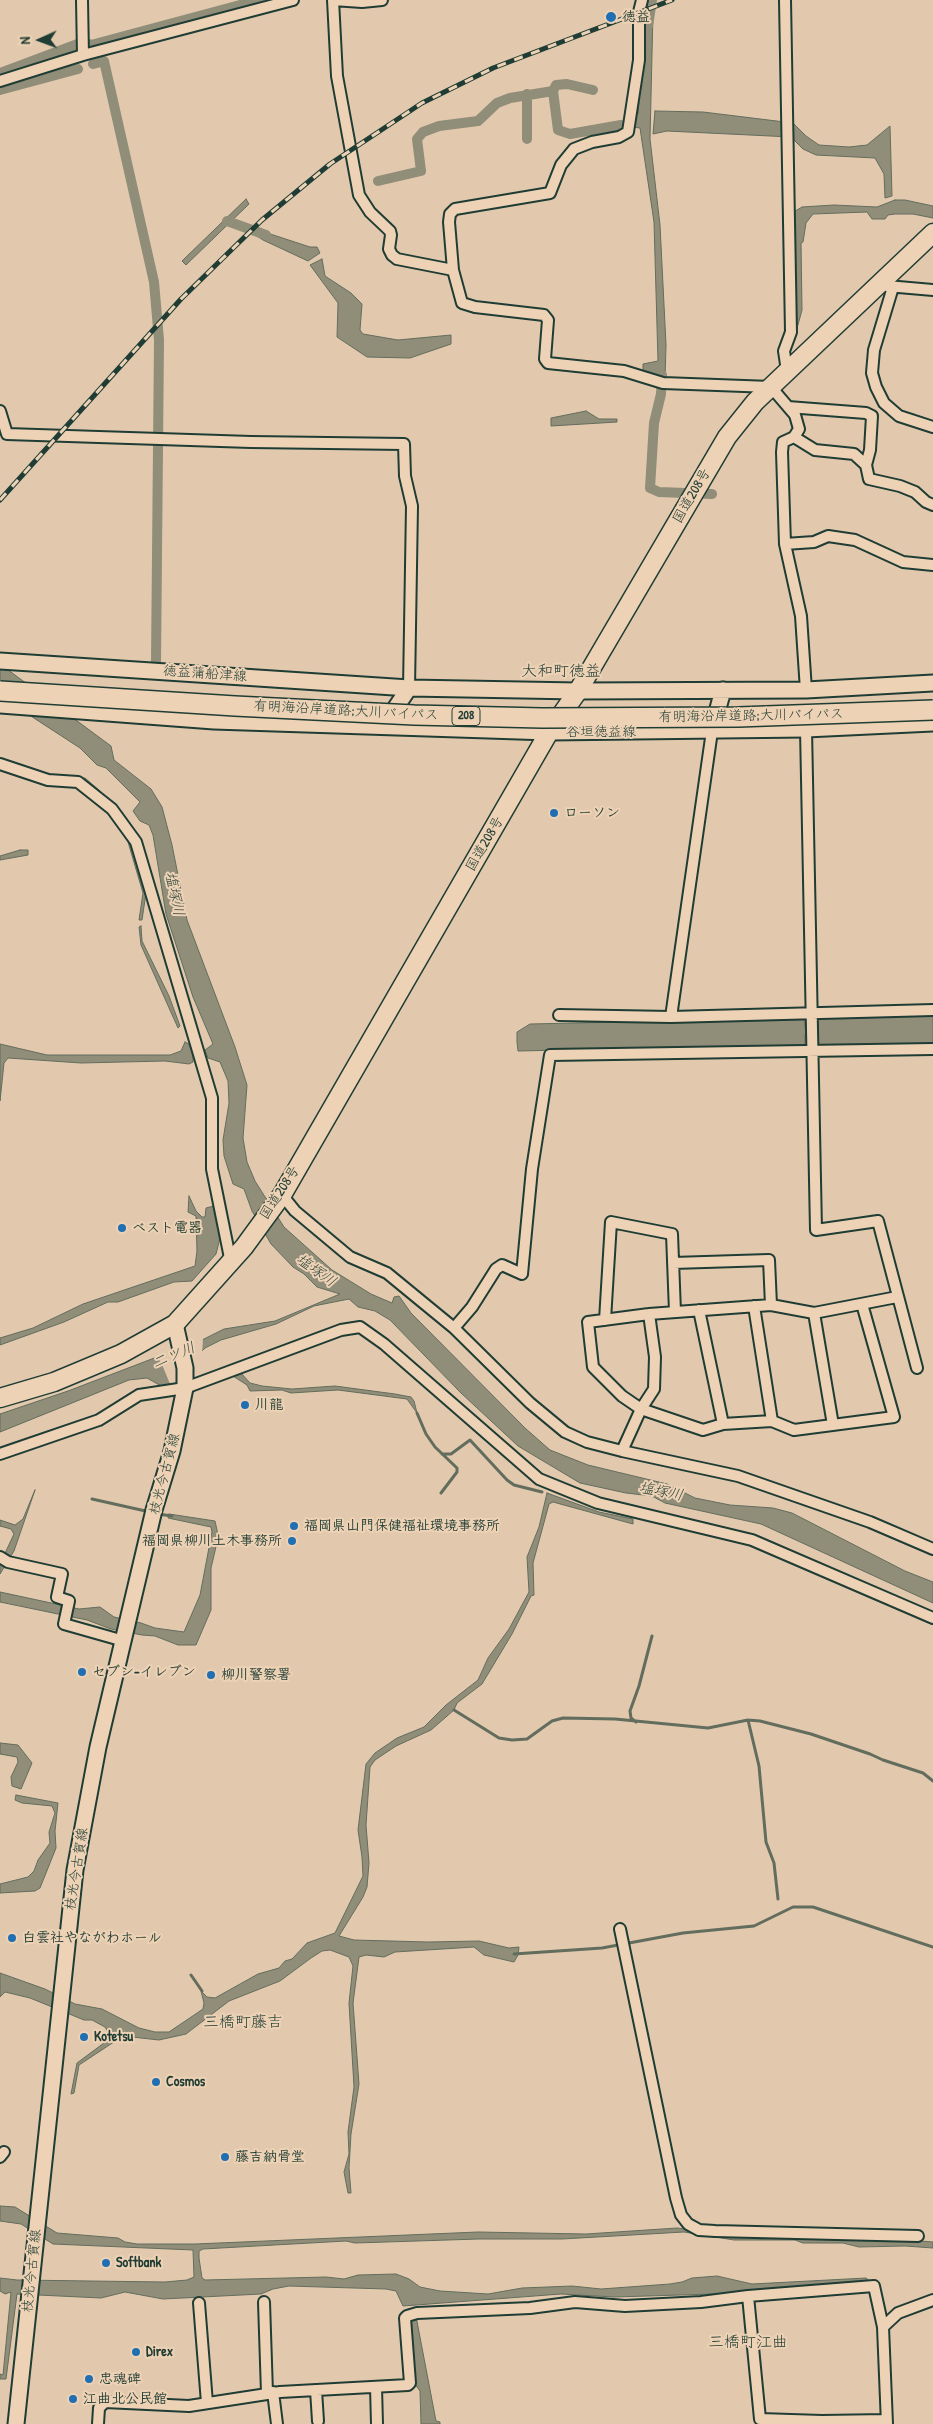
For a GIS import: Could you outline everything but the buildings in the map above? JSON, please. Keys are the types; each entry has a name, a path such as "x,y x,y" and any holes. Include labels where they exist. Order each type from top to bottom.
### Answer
{"highway":[{"name":"国道208号","path":"0,1398 54,1382 121,1354 175,1324 244,1247 282,1195 549,732 578,691 727,437 755,402 786,371 885,286 933,234"},
{"name":"有明海沿岸道路;大川バイパス","path":"0,691 235,706 414,715 522,718 738,717 933,710"}],"main road":[{"name":"徳益蒲船津線","path":"0,661 409,688 578,691"},
{"path":"578,691 806,690 933,683"},
{"path":"382,727 409,688"},
{"path":"712,731 723,690"},
{"path":"806,690 806,729"},
{"path":"0,704 214,721 549,732"},
{"name":"谷垣徳益線","path":"549,732 806,729 933,723"},
{"name":"枝光今古賀線","path":"16,2424 75,1870 98,1747 153,1515 172,1451 185,1383 181,1346 175,1324"}],"street":[{"path":"82,0 83,56"},
{"path":"0,81 83,56 293,0"},
{"path":"382,0 362,2 333,0 337,76 359,195 370,212 390,231 389,249 397,259 453,270"},
{"path":"642,0 639,12 639,60 628,132 619,137 592,142 574,149 561,165 550,193 455,209 450,214 449,222 453,270 462,303 475,308 544,315 548,320 545,359 548,363 624,371 663,383 771,387 795,415 799,430 794,437 783,442 782,452 785,544 801,616 806,690"},
{"path":"785,0 790,332 784,351 786,371"},
{"path":"933,290 885,286 872,372 882,399 899,416 933,427"},
{"path":"882,399 872,416 870,450 866,465 869,479 900,486 915,492 926,502 933,505"},
{"path":"788,407 866,413 872,416"},
{"path":"0,411 7,434 170,440 404,444 405,476 412,506 409,688"},
{"path":"794,437 815,450 854,454 866,465"},
{"path":"785,544 814,542 828,536 855,540 896,560 933,565"},
{"path":"806,729 810,1012 816,1230 878,1221 918,1368"},
{"path":"671,1017 712,731"},
{"path":"0,764 48,780 78,782 112,809 136,842 212,1098 212,1169 230,1263"},
{"path":"559,1015 671,1017 933,1010"},
{"path":"454,1328 472,1308 496,1269 502,1264 522,1274 532,1169 550,1055 933,1049"},
{"path":"282,1195 294,1211 350,1257 388,1273 454,1328 530,1403 565,1432 587,1442 622,1451 738,1476 870,1522 933,1549"},
{"path":"605,1320 611,1222 672,1234 675,1312"},
{"path":"673,1263 769,1260 771,1305"},
{"path":"862,1304 894,1416 794,1430 772,1421 723,1424 703,1430 641,1409 622,1396 593,1367 588,1322 649,1314 771,1305 814,1313 862,1304 898,1298"},
{"path":"754,1306 772,1421"},
{"path":"699,1310 723,1424"},
{"path":"814,1313 833,1425"},
{"path":"622,1451 641,1409 654,1389 655,1357 649,1314"},
{"path":"0,1454 99,1420 139,1395 185,1383 341,1330 360,1327 384,1344 539,1479 598,1503 752,1540 933,1618"},
{"path":"3,1559 62,1574 57,1597 69,1601 64,1624 125,1638"},
{"path":"620,1929 676,2198 681,2215 688,2224 699,2230 715,2231 918,2236"},
{"path":"98,2424 99,2408 105,2402 183,2406 270,2393 408,2385 410,2383 405,2318 412,2314 530,2308 575,2302 624,2306 701,2302 748,2296 874,2286 883,2327 887,2422 822,2422 760,2419 748,2296"},
{"path":"883,2327 898,2314 933,2300"},
{"path":"264,2302 270,2393 277,2424"},
{"path":"199,2303 207,2403"},
{"path":"376,2387 378,2424"},
{"path":"316,2390 318,2421"}],"water":[{"path":"653,12 650,139 660,225 666,345 665,378 656,378 643,370 643,364 658,361 654,222 640,128 632,127 632,120 638,114 644,22 647,13"},
{"path":"655,111 703,112 793,123 806,136 819,145 849,147 867,145 890,126 892,196 885,198 884,174 875,158 816,155 803,149 791,137 667,131 653,134"},
{"path":"246,199 249,204 186,265 182,261"},
{"path":"895,200 905,200 933,206 933,218 913,214 895,214 888,215 885,219 872,219 867,212 813,214 806,223 803,242 801,243 802,310 796,332 793,331 792,213 802,207 834,205 877,207"},
{"path":"255,229 310,247 317,247 320,253 308,261 263,240 252,233"},
{"path":"322,259 325,276 351,293 362,304 360,330 363,334 398,340 451,335 451,344 410,358 367,357 337,337 338,303 310,265"},
{"path":"586,411 599,419 617,419 617,422 551,426 551,418"},
{"name":"塩塚川","path":"0,664 111,746 114,760 151,789 162,807 172,845 187,920 235,1047 247,1085 243,1138 247,1162 255,1181 284,1227 332,1270 371,1294 392,1303 394,1297 399,1296 411,1313 525,1428 550,1450 588,1465 667,1484 695,1498 730,1505 773,1508 792,1513 905,1571 933,1582 933,1603 761,1524 665,1503 652,1496 626,1493 580,1483 518,1446 461,1393 390,1320 375,1311 358,1307 349,1299 314,1306 276,1324 221,1340 205,1348 167,1386 163,1387 147,1378 129,1380 0,1432 0,1414 68,1391 204,1339 224,1329 275,1321 340,1294 317,1287 304,1274 293,1267 271,1244 252,1211 244,1189 233,1184 224,1156 223,1140 229,1103 228,1081 220,1062 208,1058 205,1050 213,1044 193,997 166,914 153,835 149,825 140,821 133,811 140,802 106,768 97,765 80,748 0,696"},
{"path":"0,767 41,780 85,778 100,791 130,840 146,893 142,920 139,920 143,893 128,842 113,813 84,781 52,786 2,771"},
{"path":"20,850 28,850 28,855 0,860 0,856"},
{"path":"141,926 142,941 169,996 180,1026 178,1028 141,945 139,927"},
{"path":"933,1015 933,1043 818,1046 817,1035 805,1035 805,1045 518,1051 517,1042 517,1032 530,1024 805,1018 805,1027 818,1027 818,1016"},
{"path":"185,1042 189,1044 193,1056 193,1062 189,1064 165,1061 81,1063 8,1058 4,1063 0,1101 0,1044 47,1055 170,1055 181,1051"},
{"path":"189,1196 196,1211 202,1217 205,1217 206,1208 214,1206 220,1238 216,1254 192,1281 174,1282 118,1302 108,1302 64,1322 0,1345 0,1338 33,1328 83,1304 195,1266 197,1251 196,1216 188,1212"},
{"path":"240,1372 250,1383 262,1386 292,1389 335,1386 411,1397 417,1413 407,1399 338,1390 291,1393 282,1390 250,1391 247,1385 233,1376 199,1385"},
{"path":"35,1490 14,1551 0,1574 0,1564 14,1534 11,1529 0,1526 0,1520 15,1525 23,1519"},
{"path":"547,1493 599,1512 633,1519 633,1524 553,1502 549,1504 533,1563 534,1595 531,1596 512,1634 482,1684 457,1703 454,1710 431,1730 396,1746 375,1760 370,1767 366,1825 369,1863 367,1887 339,1936 354,1940 479,1941 509,1948 519,1947 518,1955 514,1962 484,1955 474,1947 395,1952 384,1957 366,1955 359,1957 353,2003 359,2084 351,2134 349,2168 351,2193 348,2193 344,2172 349,2154 348,2132 354,2087 349,2003 353,1966 349,1957 330,1950 322,1951 280,1981 229,2001 186,2034 159,2040 123,2036 79,2065 74,2093 71,2094 77,2063 108,2040 110,2035 105,2027 92,2020 84,2020 30,1998 5,1992 0,1997 0,1973 45,1989 75,2004 102,2009 139,2028 155,2032 169,2032 203,2009 204,2003 201,1991 207,1997 215,1998 258,1974 279,1968 285,1961 292,1959 307,1943 335,1933 363,1876 358,1830 366,1764 375,1753 397,1738 424,1727 446,1705 478,1680 488,1658 509,1629 529,1592 527,1557 539,1527"},
{"path":"169,1514 215,1521 217,1530 218,1538 211,1568 211,1610 196,1645 178,1645 155,1636 111,1629 87,1620 0,1602 0,1592 79,1609 100,1607 114,1617 155,1628 184,1632 200,1595 212,1532 211,1527 168,1518"},
{"path":"0,1743 18,1745 32,1763 21,1789 12,1786 11,1777 18,1762 17,1757 0,1754"},
{"path":"16,1795 58,1803 55,1831 56,1848 40,1888 35,1891 0,1893 0,1884 28,1877 34,1871 38,1860 50,1843 49,1832 55,1813 52,1806 22,1803 15,1800"},
{"path":"0,2206 15,2207 57,2233 118,2238 125,2242 137,2244 195,2244 478,2232 586,2234 677,2228 760,2239 800,2237 933,2242 933,2248 905,2246 859,2247 843,2243 803,2243 795,2240 734,2240 684,2232 562,2239 479,2239 355,2243 346,2241 203,2249 199,2251 199,2258 202,2278 205,2280 326,2277 344,2279 358,2275 396,2274 409,2279 420,2287 440,2291 488,2294 522,2288 572,2286 601,2289 670,2284 692,2278 717,2276 752,2284 866,2278 871,2282 714,2294 614,2297 561,2294 403,2306 396,2291 386,2289 289,2286 273,2289 261,2294 163,2299 125,2292 101,2298 17,2294 6,2379 0,2379 0,2374 3,2375 11,2292 5,2294 0,2291 0,2278 17,2280 165,2282 187,2280 194,2277 193,2250 53,2244 21,2224 0,2221"},
{"path":"415,2311 436,2421 440,2422 440,2424 421,2424 420,2391 412,2380 409,2312"}],"pier":[{"path":"203,1338 202,1354 176,1382 170,1384 161,1362 155,1356"}],"waterway":[{"path":"0,73 83,42 91,45 259,0"},
{"path":"648,26 652,0"},
{"path":"93,64 104,61 154,282 159,340 156,662"},
{"path":"0,90 78,69"},
{"path":"378,181 421,171 417,139 423,132 439,126 478,121 497,103 510,98 553,91 556,85 567,84 593,90"},
{"path":"553,91 558,130 570,134 621,125"},
{"path":"527,94 527,139"},
{"path":"227,221 266,235"},
{"path":"662,375 661,394 654,423 650,488 659,492 712,494"},
{"path":"417,1413 426,1434 435,1447 457,1468 457,1472 441,1493"},
{"path":"442,1454 451,1454 470,1440 507,1480 514,1485 542,1492"},
{"path":"92,1499 150,1512"},
{"path":"158,1514 172,1516"},
{"path":"636,1722 631,1718 630,1711 639,1686 652,1636"},
{"path":"454,1710 499,1738 512,1740 527,1739 552,1721 563,1718 615,1719 708,1728 748,1720 760,1721 811,1734 870,1754 923,1773 933,1781"},
{"path":"748,1720 759,1766 766,1842 774,1863 778,1899"},
{"path":"514,1954 602,1948 683,1933 754,1926 793,1907 813,1907 933,1947"},
{"path":"191,1975 202,1991"}],"railway":[{"path":"0,500 181,299 262,220 330,164 422,103 493,68 672,0"}],"place":[{"name":"徳益","path":"611,17"},
{"name":"ローソン","path":"554,813"},
{"name":"ベスト電器","path":"122,1228"},
{"name":"川龍","path":"245,1405"},
{"name":"福岡県山門保健福祉環境事務所","path":"294,1526"},
{"name":"福岡県柳川土木事務所","path":"292,1541"},
{"name":"セブン-イレブン","path":"82,1672"},
{"name":"柳川警察署","path":"211,1675"},
{"name":"白雲社やながわホール","path":"12,1938"},
{"name":"Kotetsu","path":"84,2037"},
{"name":"Cosmos","path":"156,2082"},
{"name":"藤吉納骨堂","path":"225,2157"},
{"name":"Softbank","path":"106,2263"},
{"name":"Direx","path":"136,2352"},
{"name":"忠魂碑","path":"89,2379"},
{"name":"江曲北公民館","path":"73,2399"}],"district":[{"name":"大和町徳益","path":"561,672"},
{"name":"三橋町藤吉","path":"243,2023"},
{"name":"三橋町江曲","path":"748,2343"}],"water label":[{"name":"二ツ川","path":"174,1356"}]}
